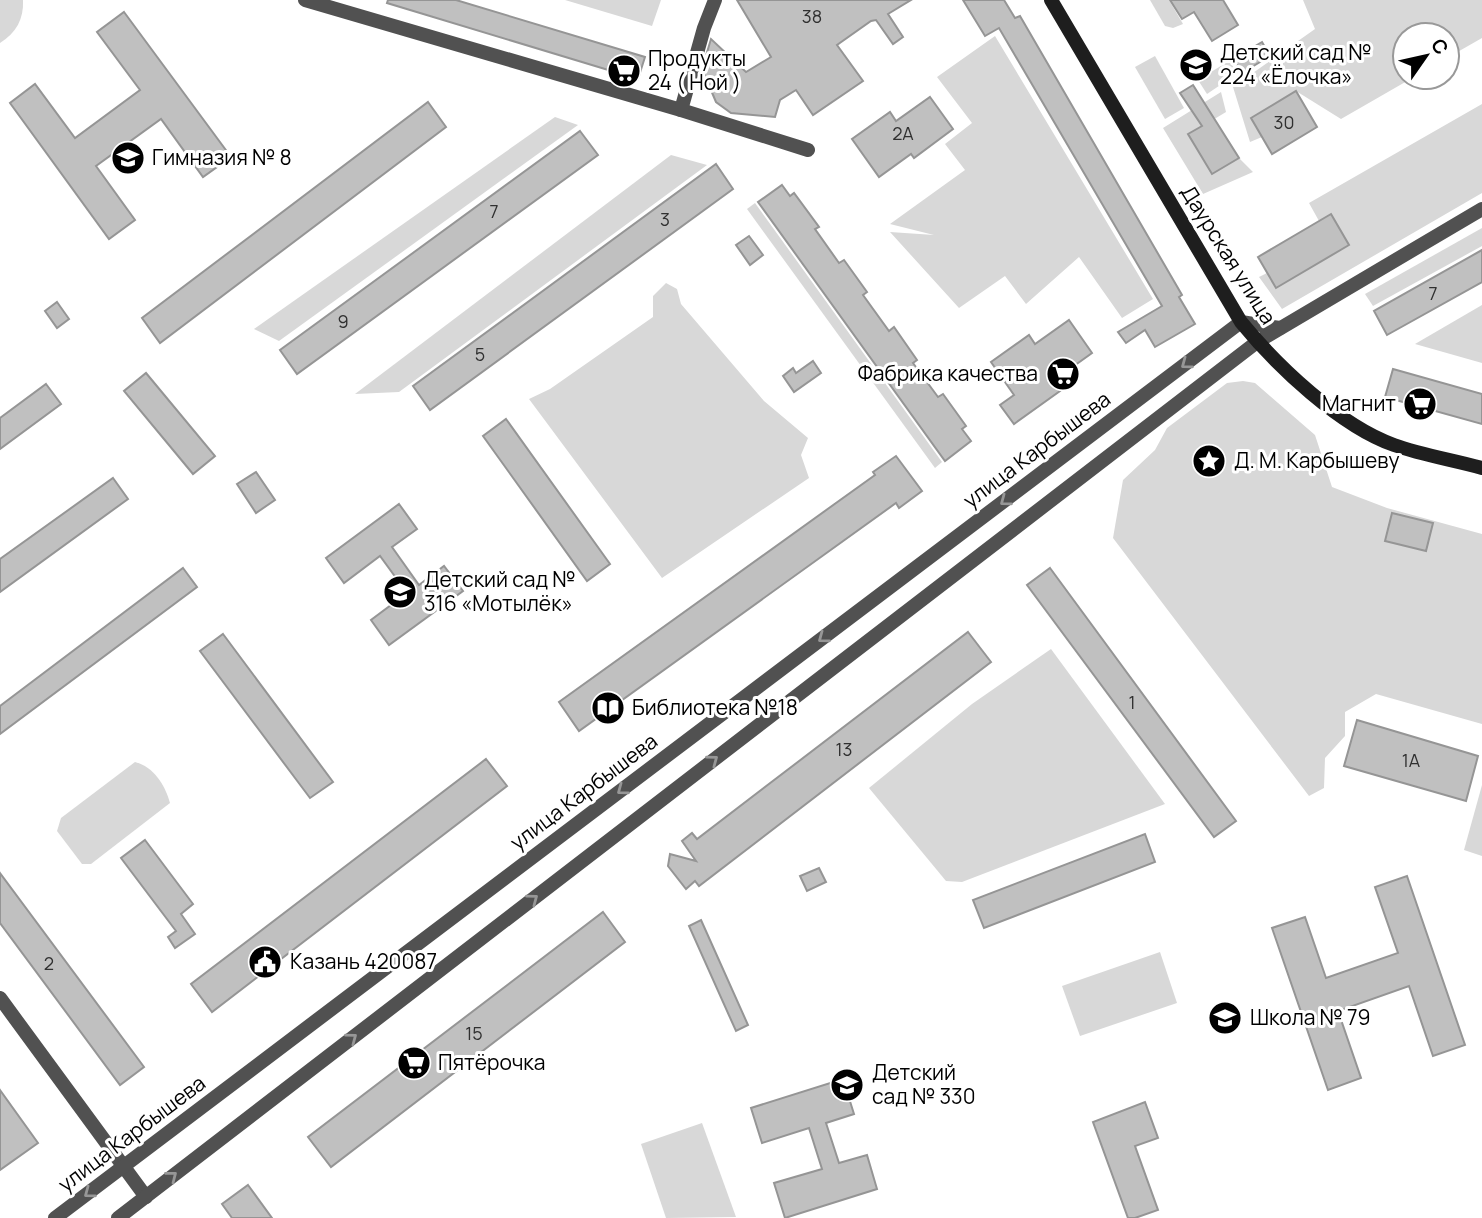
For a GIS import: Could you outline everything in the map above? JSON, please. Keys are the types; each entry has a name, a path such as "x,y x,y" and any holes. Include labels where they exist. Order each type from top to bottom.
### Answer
{"street":[{"path":"305,0 808,150"},
{"path":"681,110 704,28 715,0"},
{"name":"Даурская улица","path":"1051,0 1241,323 1257,342 1321,401 1353,424 1393,444 1482,468"},
{"path":"118,1218 1257,342 1482,209"},
{"path":"1241,323 1280,328"},
{"name":"улица Карбышева","path":"55,1218 1241,323"},
{"path":"0,998 146,1197"}],"shaded area":[{"path":"0,0 23,0 18,25 0,43"},
{"path":"565,0 661,0 652,26"},
{"path":"1150,0 1169,0 1183,24 1173,28 1165,26"},
{"path":"1303,0 1482,0 1482,38 1461,50 1461,21 1391,21 1391,90 1341,119 1296,91 1251,118 1262,137 1250,142 1233,87 1315,29"},
{"path":"995,36 1153,299 1122,318 1079,257 1026,304 1005,276 959,308 890,232 934,235 890,224 965,170 945,144 972,123 937,77"},
{"path":"1155,56 1184,108 1165,119 1135,67"},
{"path":"1229,61 1238,73 1207,94 1198,80"},
{"path":"1221,92 1226,112 1188,135 1212,174 1239,158 1253,172 1203,194 1163,128"},
{"path":"1482,104 1482,193 1282,309 1259,277 1267,273 1276,288 1349,245 1331,215 1319,221 1309,203"},
{"path":"555,117 578,125 279,341 254,329"},
{"path":"671,155 707,165 399,392 355,394"},
{"path":"755,203 942,462 935,468 747,209"},
{"path":"1482,228 1482,246 1373,306 1365,294"},
{"path":"666,283 677,289 681,304 764,401 808,438 801,455 809,478 662,578 529,399 550,389 653,317 653,296"},
{"path":"1482,305 1482,363 1415,344"},
{"path":"1227,383 1255,383 1315,435 1332,487 1387,508 1482,534 1482,724 1376,694 1345,712 1345,736 1325,758 1324,788 1309,796 1113,538 1123,480 1155,450 1167,428"},
{"path":"1051,649 1165,804 962,882 946,881 869,788 972,704"},
{"path":"135,762 148,768 158,778 170,803 91,864 82,864 57,831 61,818"},
{"path":"1482,785 1482,856 1464,850"},
{"path":"1160,952 1177,1003 1080,1036 1062,986"},
{"path":"702,1123 736,1217 666,1218 641,1144"}],"building":[{"path":"388,0 456,0 645,57 638,79 387,3"},
{"path":"737,0 911,0 888,14 903,37 893,44 876,20 837,45 863,81 813,115 796,90 780,100 775,117 731,113 716,102 702,69 711,39 746,72 771,57"},
{"path":"963,0 1004,0 1015,18 1020,16 1182,295 1179,297 1195,324 1155,347 1145,330 1126,343 1118,332 1162,306 999,28 985,36"},
{"path":"1170,0 1223,0 1238,25 1212,41 1194,12 1182,19"},
{"path":"124,12 231,157 203,177 161,119 96,166 135,220 109,239 10,103 35,84 75,138 140,90 97,32"},
{"path":"1262,42 1270,56 1242,73 1233,59"},
{"path":"1193,85 1239,158 1212,174 1188,134 1202,126 1180,93"},
{"path":"1296,91 1317,127 1272,154 1251,118"},
{"path":"930,97 953,129 914,158 911,154 879,177 852,139 890,112 896,121"},
{"path":"428,102 446,127 160,343 142,318"},
{"path":"580,131 598,155 297,374 280,350"},
{"path":"716,164 733,189 430,410 413,386"},
{"path":"782,185 790,196 794,193 819,227 815,229 839,263 844,260 867,292 863,295 889,331 894,327 917,360 913,363 938,397 943,394 966,426 962,429 971,441 945,461 758,202"},
{"path":"1331,214 1349,245 1276,288 1258,257"},
{"path":"749,236 763,255 750,265 736,245"},
{"path":"1482,250 1482,282 1387,335 1374,311"},
{"path":"57,302 69,319 57,328 45,311"},
{"path":"1069,320 1092,353 1053,381 1060,391 1014,424 1000,405 1014,395 991,362 1029,335 1035,344"},
{"path":"813,361 821,373 794,392 783,376 793,368 796,373"},
{"path":"1393,369 1482,394 1482,424 1385,397"},
{"path":"146,373 215,456 193,474 124,391"},
{"path":"46,384 61,404 0,449 0,418"},
{"path":"506,419 610,564 587,581 483,436"},
{"path":"896,456 922,491 899,508 896,503 579,731 559,702 875,475 873,472"},
{"path":"256,472 275,500 256,513 237,484"},
{"path":"113,478 128,499 0,592 0,559"},
{"path":"399,504 417,529 392,547 419,585 444,566 463,591 389,645 371,620 407,593 380,556 344,583 326,558"},
{"path":"1392,513 1433,523 1426,551 1385,541"},
{"path":"183,568 197,587 0,734 0,706"},
{"path":"1050,568 1236,821 1214,837 1027,585"},
{"path":"968,632 991,662 699,886 695,881 686,889 668,866 670,854 696,861 682,841 692,833 697,839"},
{"path":"223,634 333,782 310,798 200,651"},
{"path":"1357,720 1478,756 1466,801 1344,766"},
{"path":"486,759 507,786 212,1012 191,984"},
{"path":"1145,834 1155,862 984,928 973,900"},
{"path":"145,840 193,904 181,914 195,934 175,948 168,937 176,931 121,858"},
{"path":"819,868 826,882 807,891 800,876"},
{"path":"0,873 144,1067 120,1085 0,923"},
{"path":"1407,876 1465,1045 1433,1056 1409,986 1338,1011 1361,1078 1328,1090 1272,928 1305,917 1326,978 1398,953 1375,887"},
{"path":"603,912 625,942 331,1167 308,1137"},
{"path":"701,920 748,1025 736,1031 689,926"},
{"path":"843,1079 854,1114 826,1123 839,1163 867,1155 877,1189 785,1218 774,1183 822,1169 809,1128 762,1143 751,1108"},
{"path":"0,1090 38,1143 0,1170"},
{"path":"1145,1102 1158,1138 1135,1146 1158,1210 1128,1218 1093,1122"},
{"path":"248,1185 272,1218 232,1218 222,1204"}],"place":[{"name":"Детский сад № 224 «Ёлочка»","path":"1196,65"},
{"name":"Продукты 24 ( Ной )","path":"624,71"},
{"name":"Гимназия № 8","path":"128,158"},
{"name":"Фабрика качества","path":"1063,374"},
{"name":"Магнит","path":"1420,404"},
{"name":"Д. М. Карбышеву","path":"1209,461"},
{"name":"Детский сад № 316 «Мотылёк»","path":"400,592"},
{"name":"Библиотека №18","path":"608,708"},
{"name":"Казань 420087","path":"265,962"},
{"name":"Школа № 79","path":"1225,1018"},
{"name":"Пятёрочка","path":"414,1063"},
{"name":"Детский сад № 330","path":"847,1085"}]}
